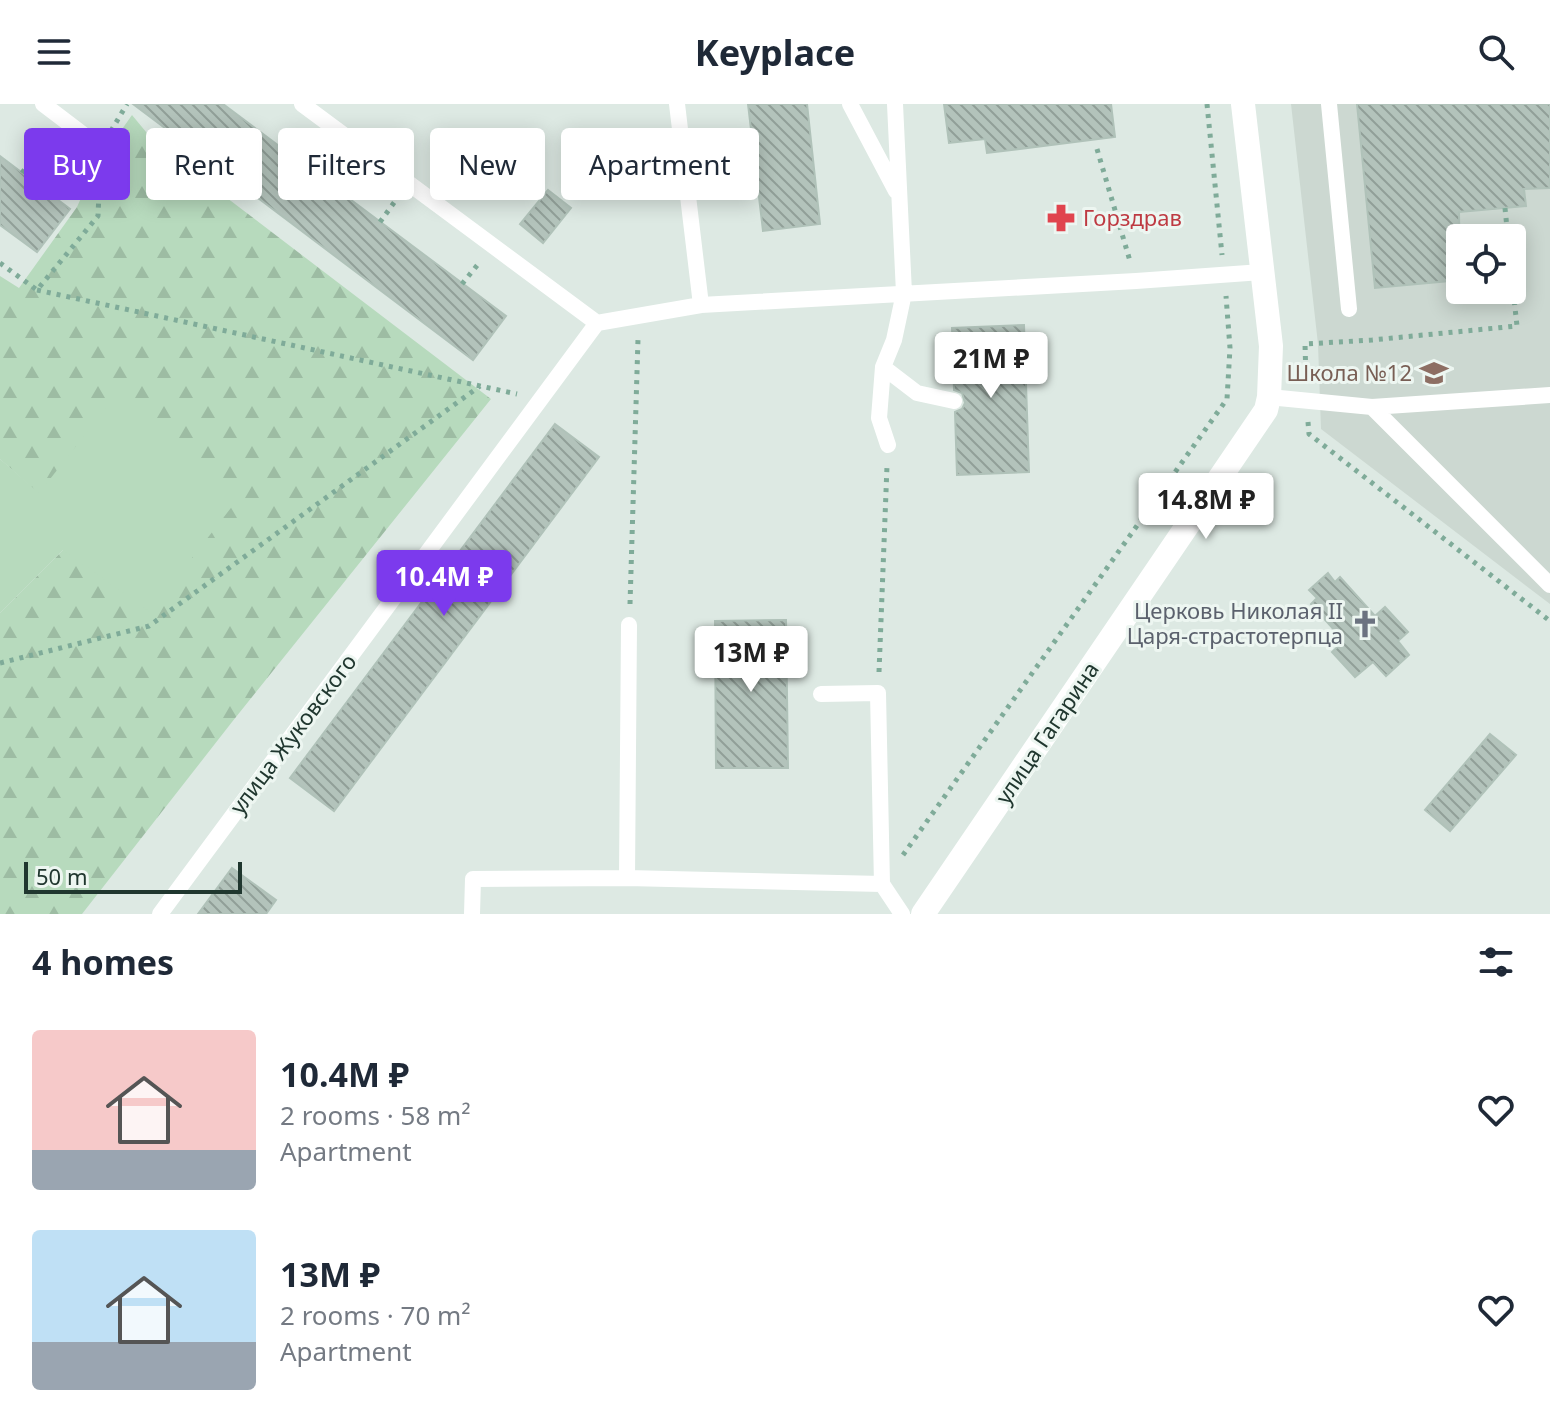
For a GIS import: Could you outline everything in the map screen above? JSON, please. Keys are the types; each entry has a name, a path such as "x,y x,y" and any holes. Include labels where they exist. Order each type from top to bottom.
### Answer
{"street":[{"name":"улица Гагарина","path":"923,914 1266,410 1271,346 1243,104"}],"lane":[{"path":"43,104 75,128"},
{"path":"302,104 597,323 701,305 1262,272"},
{"path":"677,104 701,305"},
{"path":"850,104 899,198"},
{"path":"888,445 879,418 883,367 894,340 904,293 895,104"},
{"path":"1329,104 1349,309"},
{"name":"улица Жуковского","path":"160,914 597,323"},
{"path":"883,367 917,393 954,401"},
{"path":"1269,397 1372,407 1550,395"},
{"path":"1372,407 1550,585"},
{"path":"627,878 629,625"},
{"path":"821,694 878,693 882,884 902,914"},
{"path":"472,914 473,879 627,878 882,884"}],"path":[{"path":"113,128 127,104"},
{"path":"882,884 1227,399 1230,348 1207,104"},
{"path":"22,173 63,119"},
{"path":"1097,149 1136,281"},
{"path":"37,290 98,216 99,200"},
{"path":"1505,208 1507,224"},
{"path":"0,263 37,290 541,400"},
{"path":"1305,344 1517,326 1515,304"},
{"path":"629,625 638,316"},
{"path":"0,663 149,626 480,386"},
{"path":"1309,434 1550,621"},
{"path":"878,693 888,445"}],"shaded area":[{"name":"Школа №12","path":"1291,104 1550,104 1550,604 1321,429 1318,344"}],"green space":[{"path":"132,115 146,132 146,200 230,200 491,399 82,914 0,914 0,613 63,550 39,494 0,459 0,276 19,288 80,200 130,200 130,128 123,128"},
{"path":"113,399 241,495 150,612 63,550 0,613 0,459 39,493"}],"building":[{"path":"133,104 223,104 255,128 165,128"},
{"path":"748,104 807,104 820,224 763,231 759,197 759,128 751,128"},
{"path":"944,104 1111,104 1115,137 987,153 985,139 949,143"},
{"path":"1357,104 1550,104 1550,188 1524,189 1526,206 1459,212 1459,224 1446,224 1446,281 1375,288"},
{"path":"262,133 278,145 278,200 351,200 506,316 473,360 260,200"},
{"path":"0,156 24,174 24,200 58,200 70,209 37,252 0,225"},
{"path":"548,190 571,208 543,243 520,224 540,200 545,200"},
{"path":"1024,325 1029,472 957,475 955,412 962,409 965,403 962,393 954,390 952,328"},
{"path":"555,424 599,457 334,811 290,778"},
{"name":"Церковь Николая II Царя-страстотерпца","path":"1328,573 1335,582 1340,577 1375,616 1385,607 1408,632 1398,641 1409,655 1386,676 1373,662 1355,677 1332,652 1344,641 1311,604 1317,598 1309,590"},
{"path":"786,620 788,768 716,768 715,621"},
{"path":"1490,734 1516,755 1450,831 1425,810"},
{"path":"232,868 276,900 266,914 198,914"}],"place":[{"name":"Горздрав","path":"1061,218"},
{"name":"Школа №12","path":"1434,373"},
{"name":"Церковь Николая II Царя-страстотерпца","path":"1365,624"}]}
